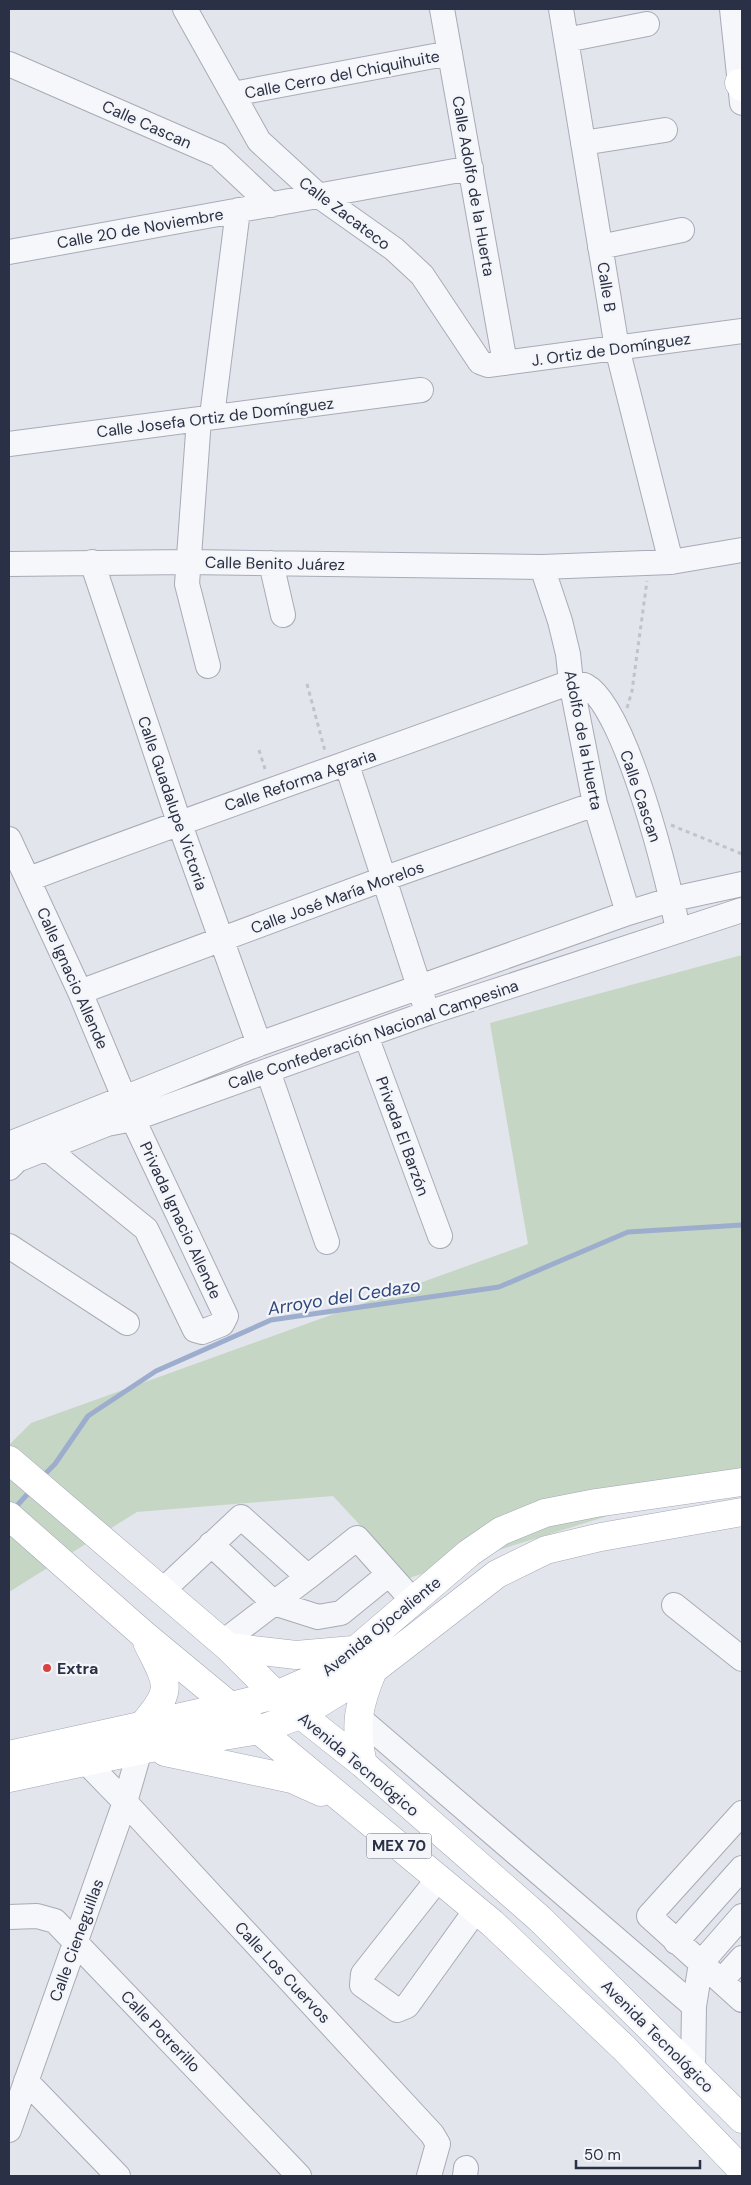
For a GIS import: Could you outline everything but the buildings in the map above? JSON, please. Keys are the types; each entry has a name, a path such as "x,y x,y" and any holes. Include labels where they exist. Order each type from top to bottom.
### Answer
{"main road":[{"name":"Avenida Tecnológico","path":"9,1460 225,1644 276,1695 363,1764 540,1919 742,2119"},
{"name":"Avenida Ojocaliente","path":"9,1778 85,1761 143,1742 231,1706 276,1695 315,1678 356,1649 469,1553 501,1531 545,1513 596,1503 742,1482"},
{"name":"Avenida Ojocaliente","path":"9,1755 258,1730 300,1715 373,1670 497,1574 546,1550 601,1537 742,1512"},
{"name":"Avenida Tecnológico","path":"9,1516 143,1634 476,1910 624,2048 742,2170"},
{"path":"143,1634 166,1679 166,1691 143,1742 292,1779 350,1804"},
{"path":"225,1644 296,1655 356,1649"},
{"path":"363,1764 357,1740 358,1717 361,1698 373,1670"}],"street":[{"name":"Calle Zacateco","path":"185,9 259,141 319,196 394,249 422,275 480,362"},
{"name":"Calle Adolfo de la Huerta","path":"442,9 505,363"},
{"name":"Calle B","path":"561,9 617,348 660,562"},
{"path":"732,9 741,91"},
{"path":"566,40 647,24"},
{"name":"Calle Cerro del Chiquihuite","path":"233,94 450,53"},
{"name":"Calle Cascan","path":"11,66 218,155 271,205"},
{"path":"583,143 665,130"},
{"name":"Calle 20 de Noviembre","path":"9,252 470,168"},
{"path":"208,666 187,584 188,562 206,418 238,210"},
{"path":"600,247 682,230"},
{"name":"J. Ortiz de Domínguez","path":"480,362 488,365 505,363 742,331"},
{"name":"Calle Josefa Ortiz de Domínguez","path":"9,444 422,390"},
{"name":"Calle Benito Juárez","path":"9,564 188,562 542,566 660,562 742,550"},
{"name":"Calle Guadalupe Victoria","path":"92,562 179,822 259,1044"},
{"path":"271,563 284,616"},
{"name":"Adolfo de la Huerta","path":"542,566 568,654 571,682 595,804 628,913"},
{"name":"Calle Cascan","path":"571,682 586,686 603,705 620,733 648,815 672,899 678,931"},
{"name":"Calle Reforma Agraria","path":"29,879 179,822 338,768 571,682"},
{"path":"338,768 386,878 428,1013"},
{"name":"Calle José María Morelos","path":"80,992 386,878 595,804"},
{"name":"Calle Ignacio Allende","path":"9,839 80,992 133,1119"},
{"name":"Calle Confederación Nacional Campesina","path":"11,1155 124,1096 259,1044 628,913 672,899 742,884"},
{"name":"Calle Confederación Nacional Campesina","path":"11,1155 46,1148 107,1124 133,1119 428,1013 742,910"},
{"name":"Privada El Barzón","path":"366,1036 440,1236"},
{"path":"268,1071 327,1242"},
{"name":"Privada Ignacio Allende","path":"46,1148 146,1229 194,1330 202,1332 225,1321 226,1316 133,1119"},
{"path":"9,1246 127,1323"},
{"path":"162,1591 241,1517 308,1577"},
{"path":"225,1644 274,1602 358,1538 413,1601"},
{"path":"211,1544 274,1602 318,1617 341,1613 389,1574"},
{"path":"674,1605 742,1659"},
{"path":"358,1717 694,2006"},
{"name":"Calle Cieneguillas","path":"9,2130 125,1802 143,1742"},
{"name":"Calle Los Cuervos","path":"85,1761 432,2134 438,2144 428,2176"},
{"path":"742,1813 649,1916 742,2000"},
{"path":"676,1942 742,1868"},
{"path":"438,1879 364,1974 362,1985 397,2010 407,2006 476,1910"},
{"name":"Calle Potrerillo","path":"9,1917 37,1916 55,1921 299,2176"},
{"path":"693,2070 694,2006 701,1962 742,1916"},
{"path":"720,1981 742,1958"},
{"path":"26,2081 118,2176"}],"path":[{"path":"620,733 632,691 660,562"},
{"path":"307,684 338,768"},
{"path":"648,815 742,854"}],"green space":[{"path":"742,955 742,1474 409,1578 333,1496 137,1512 9,1592 9,1445 31,1423 528,1244 490,1023"}],"waterway":[{"name":"Arroyo del Cedazo","path":"42,1477 55,1464 88,1416 156,1371 271,1320 499,1287 628,1232 742,1225"},
{"name":"Arroyo del Cedazo","path":"14,1509 32,1489"}],"place":[{"name":"Extra","path":"47,1668"}]}
